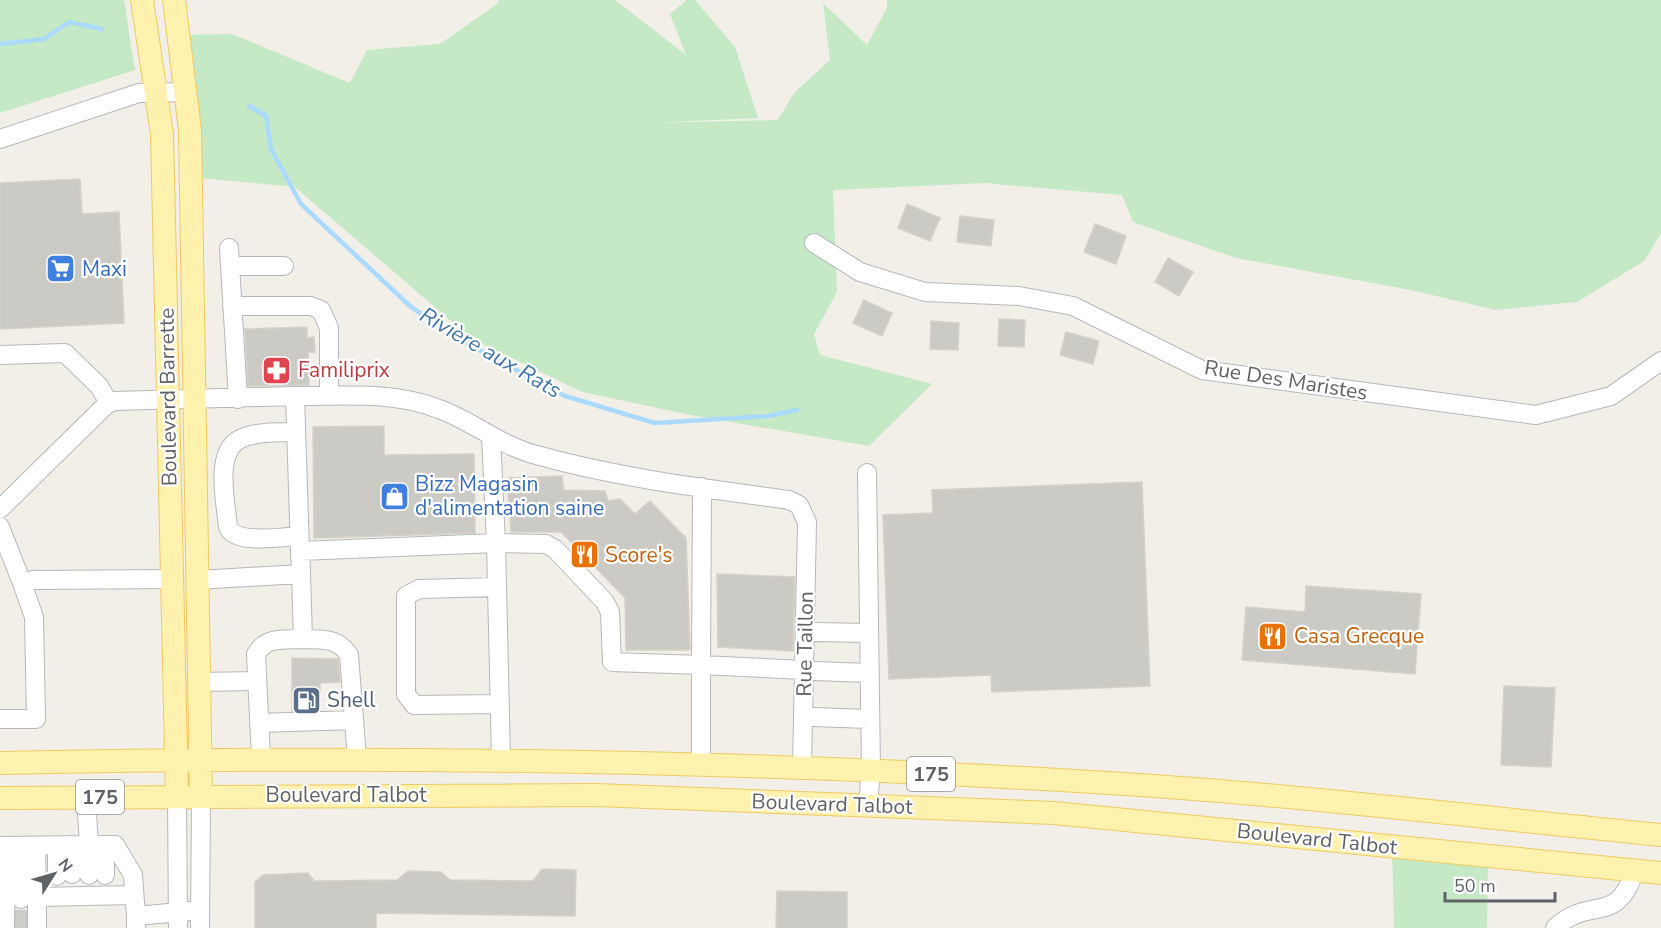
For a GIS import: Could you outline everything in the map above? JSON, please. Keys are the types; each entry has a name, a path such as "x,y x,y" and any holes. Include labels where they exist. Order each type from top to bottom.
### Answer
{"main road":[{"name":"Boulevard Barrette","path":"142,0 162,134 177,796"},
{"name":"Boulevard Barrette","path":"174,0 190,130 201,796"},
{"name":"Boulevard Talbot","path":"0,763 199,759 501,760 871,770 1197,789 1661,836"},
{"name":"Boulevard Talbot","path":"0,798 596,795 1054,813 1661,873"}],"street":[{"path":"0,139 139,93 186,92"},
{"name":"Rue Des Maristes","path":"814,243 860,272 925,292 1019,296 1073,306 1202,370 1214,372 1536,416 1611,396 1661,361"},
{"path":"238,399 229,257 284,266"},
{"path":"232,306 312,306 321,310 329,328 329,396"},
{"path":"0,356 65,353 99,386 109,403"},
{"path":"295,396 303,639"},
{"path":"0,509 109,403 295,396 391,396 441,409 491,436 533,454 637,478 702,488 701,764"},
{"path":"296,432 240,438 232,445 224,466 230,533 241,538 300,544 546,544 555,549 605,602 610,612 612,662 869,673"},
{"path":"491,436 501,760"},
{"path":"867,472 871,770 868,806"},
{"name":"Rue Taillon","path":"702,488 789,500 799,505 807,522 809,670 802,767"},
{"path":"0,527 34,617 36,718 0,719"},
{"path":"197,580 301,574"},
{"path":"22,582 173,579"},
{"path":"497,587 419,589 406,596 406,694 414,705 500,704"},
{"path":"814,633 868,633"},
{"path":"261,759 256,654 261,645 269,641 303,639 334,640 343,645 349,655 357,759"},
{"path":"198,682 257,681"},
{"path":"813,717 869,719"},
{"path":"259,723 354,720"},
{"path":"177,796 178,920"},
{"path":"16,846 115,845 133,875 136,922 200,920 201,796"},
{"path":"81,886 80,845 86,797"},
{"path":"80,845 81,886"},
{"path":"5,928 3,872 16,846"},
{"path":"16,846 37,928"},
{"path":"1555,928 1566,919 1611,913 1618,909 1629,893 1635,870"},
{"path":"29,898 81,886 134,895"}],"green space":[{"path":"0,0 124,0 135,70 0,113"},
{"path":"499,0 615,0 686,55 670,14 687,0 695,0 735,47 758,118 650,123 778,120 794,93 830,60 823,3 867,45 887,8 887,0 1661,0 1661,233 1644,261 1577,302 1495,310 1411,290 1236,258 1133,222 1122,195 985,183 833,190 837,292 814,334 820,355 932,384 869,446 691,415 582,392 472,339 295,187 191,177 179,35 232,34 350,83 367,50 440,44 497,4"},
{"path":"1392,845 1488,857 1487,928 1394,928"}],"building":[{"name":"Maxi","path":"80,179 82,214 119,212 124,323 0,329 0,183"},
{"path":"907,204 940,218 930,241 898,228"},
{"path":"960,216 994,220 991,246 957,242"},
{"path":"1095,224 1126,236 1116,264 1084,252"},
{"path":"1168,258 1193,272 1179,296 1155,282"},
{"path":"864,300 892,313 882,336 853,323"},
{"path":"999,319 1025,320 1024,347 998,346"},
{"path":"931,321 959,323 958,350 930,349"},
{"name":"Familiprix","path":"307,327 307,338 314,337 315,352 308,352 309,385 248,386 245,329"},
{"path":"1066,332 1099,341 1093,364 1060,355"},
{"name":"Bizz Magasin d'alimentation saine","path":"384,426 384,455 474,454 475,533 314,538 313,427"},
{"path":"562,476 564,490 605,491 608,501 620,499 635,514 650,501 686,538 690,650 626,650 625,598 561,532 511,532 507,478"},
{"path":"1142,482 1150,686 992,692 991,675 889,679 883,515 933,513 932,490"},
{"path":"717,574 795,577 793,651 718,647"},
{"path":"1306,586 1421,594 1415,674 1242,660 1246,607 1305,612"},
{"name":"Shell","path":"292,658 338,659 340,682 320,683 320,710 292,711"},
{"path":"1504,686 1555,688 1551,767 1501,765"},
{"path":"542,869 576,870 575,916 376,913 376,928 255,928 255,882 263,875 308,873 314,881 397,880 408,871 441,872 450,880 533,881"},
{"path":"777,891 847,892 847,928 776,928"}],"waterway":[{"name":"Rivière aux Rats","path":"0,44 44,39 69,22 102,29"},
{"name":"Rivière aux Rats","path":"249,106 266,116 271,149 301,204 411,307 466,343 565,396 655,423 768,416 797,410"}],"tunnel":[{"path":"21,899 21,928"}],"place":[{"name":"Maxi","path":"61,269"},
{"name":"Familiprix","path":"277,370"},
{"name":"Bizz Magasin d'alimentation saine","path":"394,496"},
{"name":"Score's","path":"584,555"},
{"name":"Casa Grecque","path":"1273,636"},
{"name":"Shell","path":"306,700"}]}
